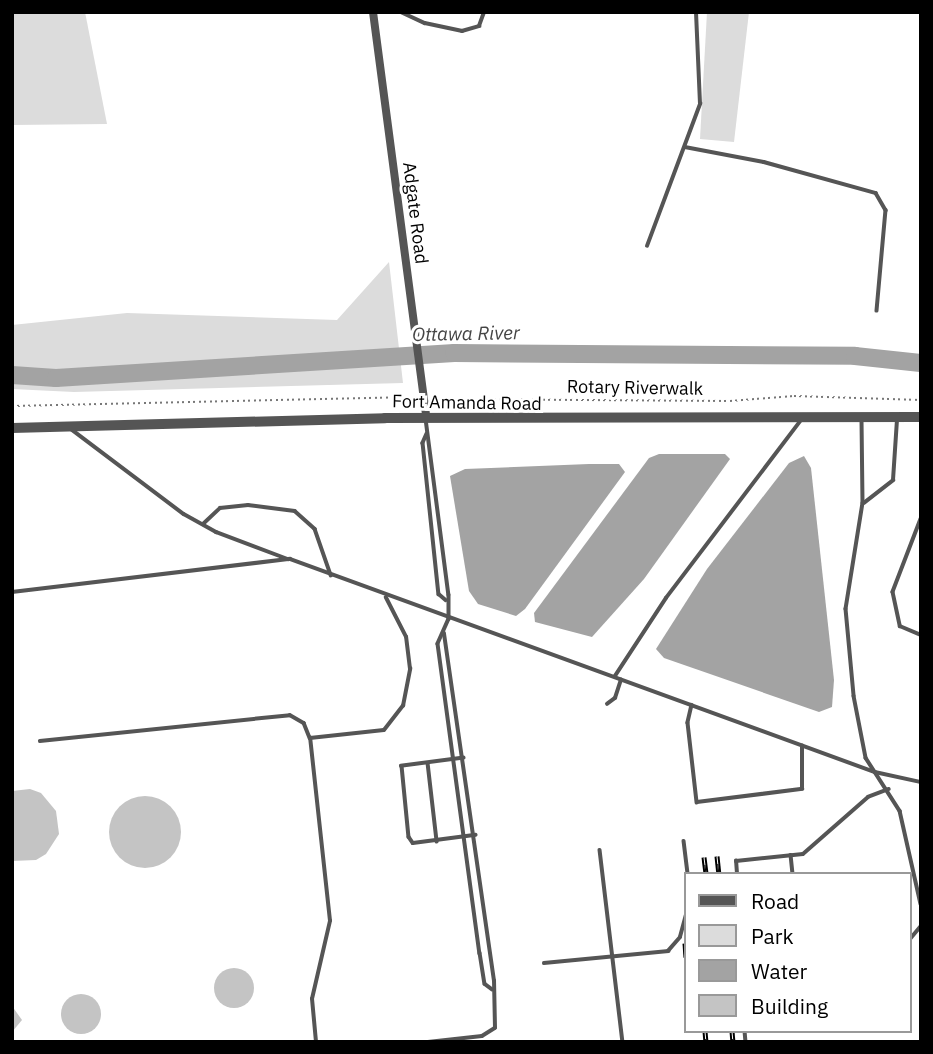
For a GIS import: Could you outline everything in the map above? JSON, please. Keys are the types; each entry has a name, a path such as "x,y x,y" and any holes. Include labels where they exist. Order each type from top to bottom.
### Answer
{"street":[{"name":"Adgate Road","path":"373,12 426,417"},
{"name":"Fort Amanda Road","path":"12,428 71,429 426,417 921,417"}],"lane":[{"path":"401,12 425,23 462,31 479,26 484,12"},
{"path":"647,246 685,147 702,90 696,12"},
{"path":"685,147 764,162 876,193 886,210 877,311"},
{"path":"426,417 449,619 438,644 485,984 492,989"},
{"path":"614,677 666,598 802,418"},
{"path":"862,418 863,503 847,623 861,739 875,772 889,789 900,811 921,904"},
{"path":"863,503 893,480 897,418"},
{"path":"71,429 166,503 203,524 331,577 875,772 921,782"},
{"path":"428,434 423,443 433,539 439,594 446,600"},
{"path":"203,524 220,508 248,505 295,511 315,529 331,577"},
{"path":"921,519 892,592 900,626 921,635"},
{"path":"12,592 290,559"},
{"path":"310,738 384,730 403,706 411,669 407,648 385,596"},
{"path":"428,1042 489,1033 495,1028 475,835 444,634"},
{"path":"607,704 615,698 621,680"},
{"path":"692,705 688,723 698,802 802,789 802,746"},
{"path":"40,741 290,715 304,723 310,738 330,921 312,999 316,1042"},
{"path":"464,758 402,766 408,824 413,843 475,835"},
{"path":"427,762 437,841"},
{"path":"737,872 736,861 803,853 868,797 889,789"},
{"path":"684,841 688,872"},
{"path":"600,850 623,1042"},
{"path":"791,855 793,872"},
{"path":"544,963 668,951 680,937 684,922"}],"path":[{"name":"Rotary Riverwalk","path":"12,406 424,399 730,401 794,396 921,400"}],"green space":[{"path":"12,12 85,12 107,124 12,125"},
{"path":"707,12 749,12 734,142 700,139"},
{"path":"389,262 403,383 74,392 12,389 12,325 127,313 337,320"}],"water":[{"path":"659,454 725,454 730,459 644,579 592,637 535,622 534,613 649,458"},
{"path":"804,456 811,468 834,680 832,707 819,712 664,658 656,649 707,569 789,463"},
{"path":"619,464 625,472 525,609 516,616 478,604 469,591 450,476 465,469"}],"building":[{"path":"30,789 41,793 56,811 59,834 46,854 36,860 12,861 12,791"},
{"path":"152,796 171,806 179,818 179,846 171,858 159,866 138,868 119,858 111,846 109,825 119,806 131,798"},
{"path":"234,968 248,974 254,988 248,1002 234,1008 220,1002 214,988 220,974"},
{"path":"81,994 95,1000 101,1014 95,1028 81,1034 67,1028 61,1014 67,1000"},
{"path":"12,1006 22,1020 12,1032"}],"waterway":[{"name":"Ottawa River","path":"12,375 56,378 454,353 855,356 921,363"}],"railway":[{"path":"717,856 719,872"},
{"path":"704,857 706,872"},
{"path":"705,1033 706,1042"},
{"path":"732,1033 733,1042"}]}
